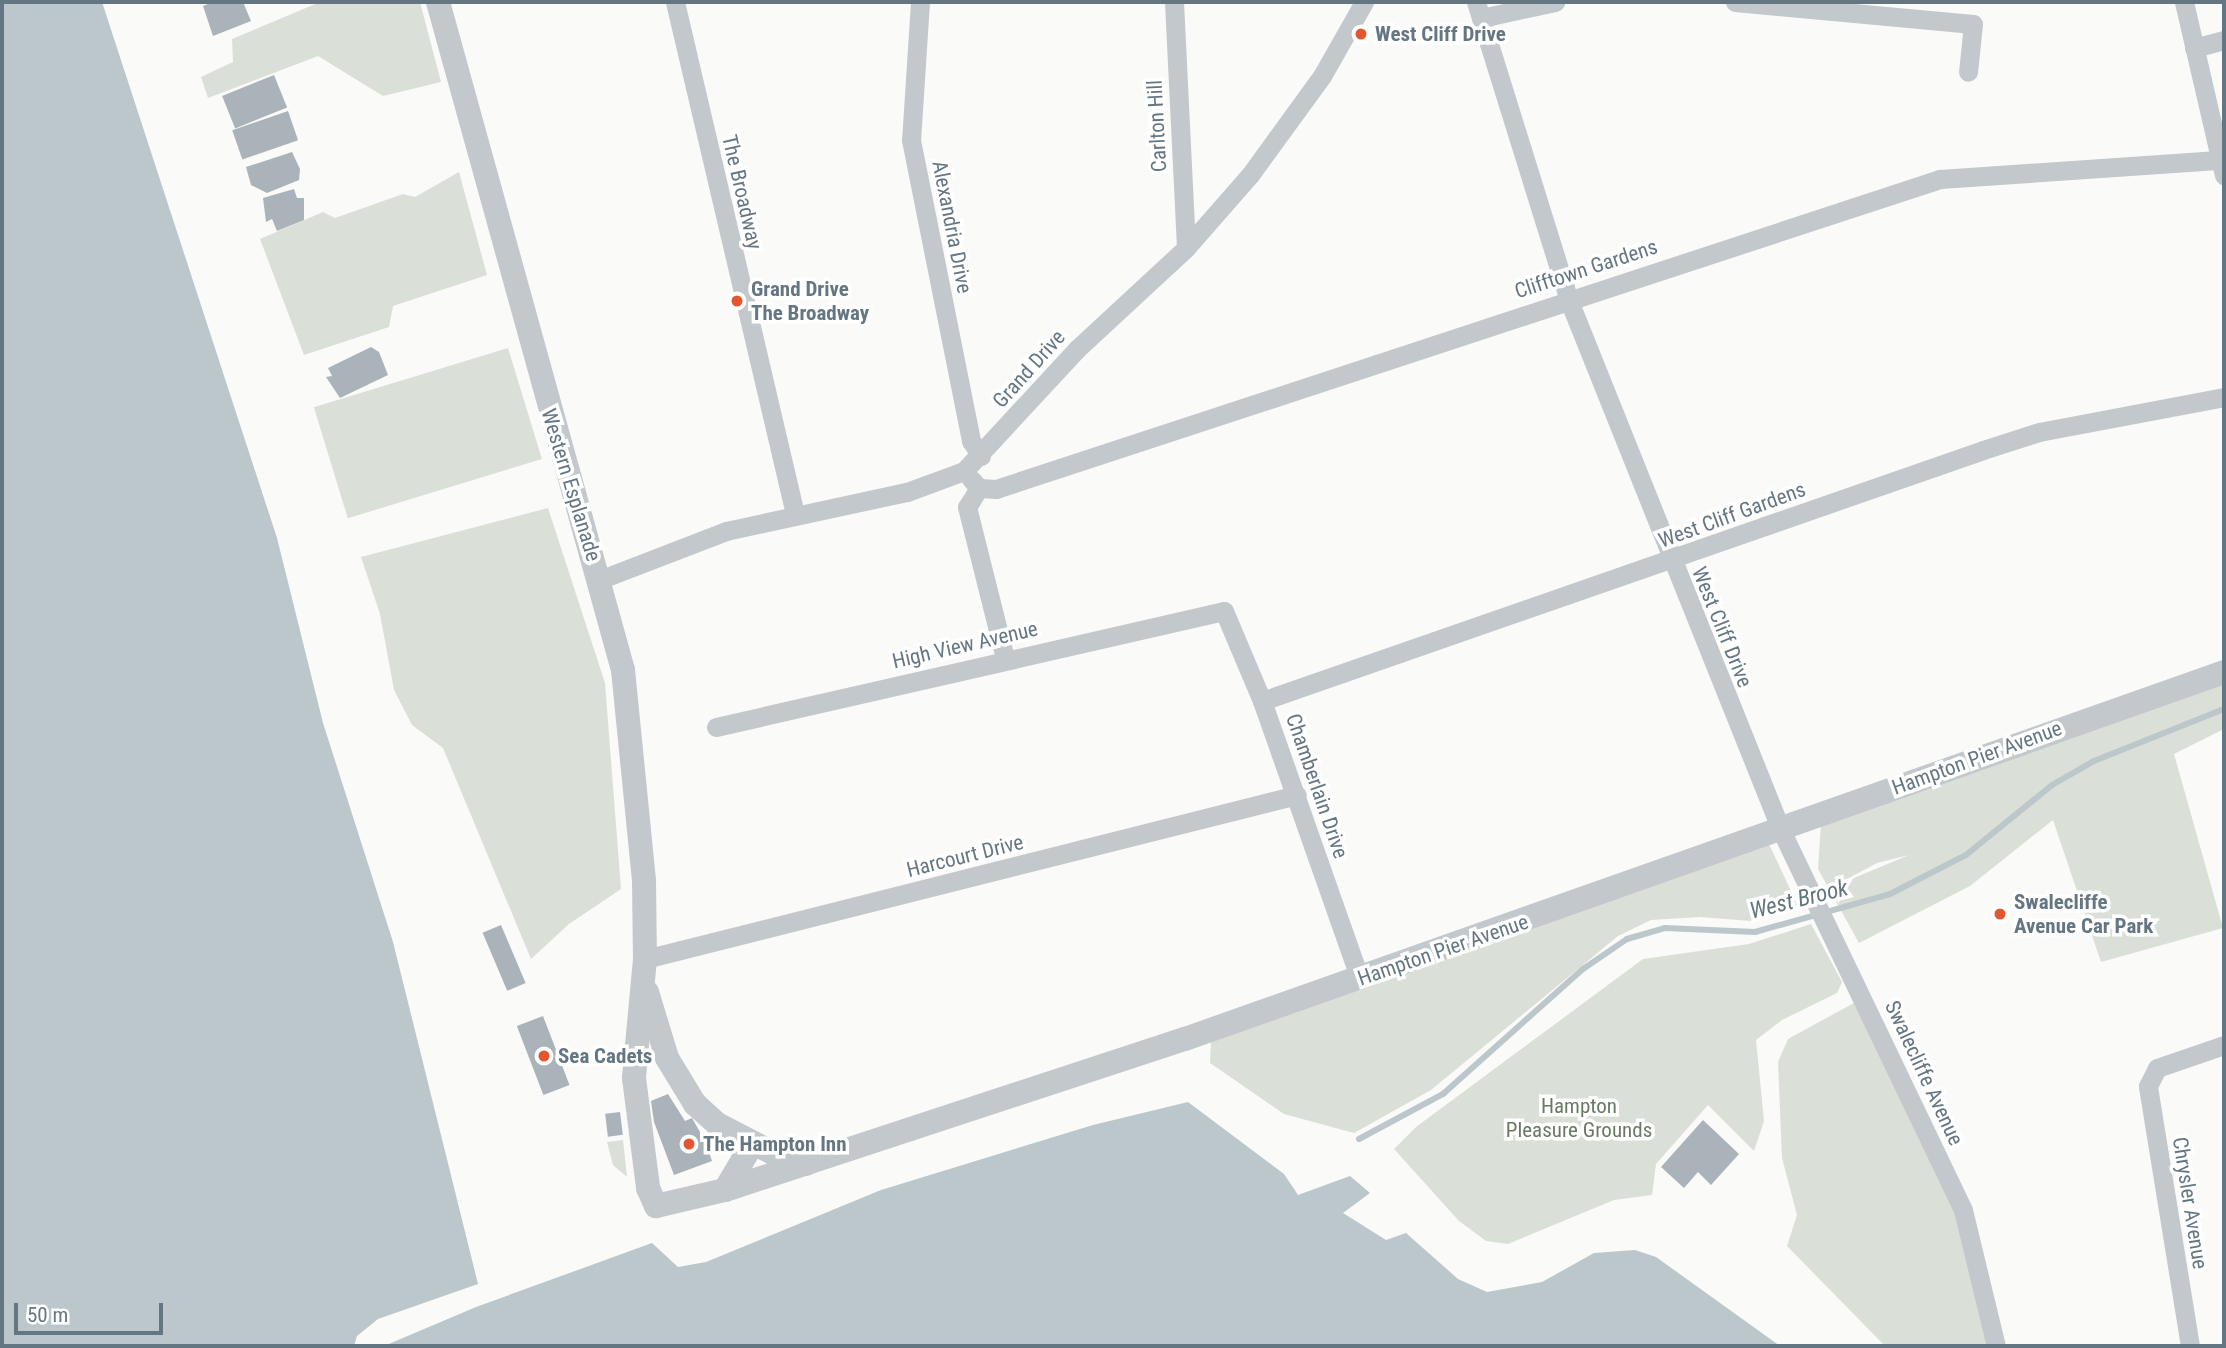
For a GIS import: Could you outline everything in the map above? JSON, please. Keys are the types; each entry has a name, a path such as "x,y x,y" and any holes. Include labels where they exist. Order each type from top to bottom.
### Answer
{"street":[{"name":"Western Esplanade","path":"438,2 547,407 623,670 633,746 644,881 644,968 634,1078 648,1188 656,1206"},
{"name":"The Broadway","path":"675,2 795,514"},
{"name":"Alexandria Drive","path":"920,2 911,140 971,441 981,456"},
{"name":"Carlton Hill","path":"1174,2 1186,248"},
{"name":"Grand Drive","path":"599,580 726,531 907,492 964,471 981,456 1077,349 1186,248 1250,175 1322,76 1364,2"},
{"path":"1478,10 1555,2"},
{"path":"1735,2 1973,24 1968,72"},
{"path":"2184,2 2223,168"},
{"name":"West Cliff Drive","path":"1478,10 1568,298 1670,562 1782,830"},
{"path":"2194,48 2224,40"},
{"name":"Clifftown Gardens","path":"979,488 996,489 1568,298 1940,179 2223,168"},
{"name":"West Cliff Gardens","path":"1262,701 1670,562 2039,432 2224,397"},
{"path":"964,471 979,488 967,507 1006,658"},
{"name":"High View Avenue","path":"716,727 1006,658 1224,611"},
{"name":"Chamberlain Drive","path":"1224,611 1262,701 1297,795 1360,979"},
{"name":"Hampton Pier Avenue","path":"656,1206 725,1190 806,1164 1360,979 1782,830 2076,722 2224,672"},
{"name":"Harcourt Drive","path":"644,968 1297,795"},
{"name":"Swalecliffe Avenue","path":"1782,830 1963,1210 1996,1346"},
{"name":"Western Esplanade","path":"644,968 673,1067 695,1104 718,1124 753,1143 806,1164"},
{"name":"Chrysler Avenue","path":"2190,1346 2148,1086 2157,1068 2224,1045"},
{"path":"634,1078 654,1067 673,1067"},
{"path":"725,1190 753,1143"}],"green space":[{"path":"320,2 420,2 441,82 383,96 318,56 208,98 201,77 233,62 232,39"},
{"path":"459,172 487,275 393,306 389,327 304,355 260,239 323,212 335,218 403,194 415,197"},
{"path":"508,348 542,459 348,518 314,407"},
{"path":"548,508 605,683 621,889 569,924 531,959 443,748 412,725 394,690 380,614 361,557"},
{"path":"2224,679 2224,729 2174,754 2223,928 2101,962 2053,820 1970,886 1859,943 1818,869 1821,823","holes":["1909,855 1830,888 1877,863"]},
{"path":"1768,842 1798,906 1751,921 1700,917 1651,920 1618,936 1431,1090 1354,1133 1284,1114 1210,1063 1211,1042"},
{"name":"Hampton Pleasure Grounds","path":"1811,924 1842,982 1837,993 1782,1020 1756,1040 1764,1121 1754,1151 1708,1105 1656,1164 1652,1195 1614,1200 1508,1244 1486,1241 1459,1221 1394,1149 1416,1127 1643,959 1749,944"},
{"path":"1863,998 1963,1210 1996,1346 1885,1346 1787,1246 1797,1215 1782,1158 1778,1062 1788,1039"},
{"path":"623,1140 627,1177 613,1165 607,1142"}],"shaded area":[{"path":"2,2 102,2 277,538 323,723 393,942 478,1284 378,1319 357,1336 354,1346 2,1346"},
{"path":"1188,1102 1284,1174 1298,1195 1350,1176 1370,1193 1343,1213 1386,1240 1406,1233 1458,1279 1487,1292 1542,1282 1594,1253 1635,1250 1656,1257 1780,1346 384,1346 476,1307 652,1243 678,1267 706,1262 881,1190 1093,1125"}],"building":[{"path":"213,2 243,2 251,21 213,36 203,6"},
{"path":"274,75 287,107 235,128 222,96"},
{"path":"288,111 298,140 242,160 232,130"},
{"path":"292,152 300,169 299,180 267,193 251,185 246,167"},
{"path":"294,189 297,198 304,198 304,220 277,231 272,219 266,222 263,198"},
{"path":"371,347 379,352 388,375 340,398 326,377 332,376 328,368"},
{"path":"501,925 526,983 507,991 483,933"},
{"name":"Sea Cadets","path":"543,1016 570,1085 543,1095 517,1026"},
{"name":"The Hampton Inn","path":"668,1094 685,1121 692,1118 705,1141 713,1138 716,1146 708,1149 712,1161 674,1175 654,1122 651,1101"},
{"path":"620,1112 623,1135 608,1137 605,1114"},
{"path":"1703,1120 1739,1154 1711,1185 1698,1172 1684,1188 1661,1167"}],"waterway":[{"name":"West Brook","path":"1359,1139 1443,1094 1583,969 1627,939 1665,928 1755,932 1890,894 1966,855 2052,785 2094,761 2224,709"}],"place":[{"name":"West Cliff Drive","path":"1361,34"},
{"name":"Grand Drive The Broadway","path":"737,301"},
{"name":"Swalecliffe Avenue Car Park","path":"2000,914"},
{"name":"Sea Cadets","path":"544,1056"},
{"name":"The Hampton Inn","path":"689,1144"}]}
